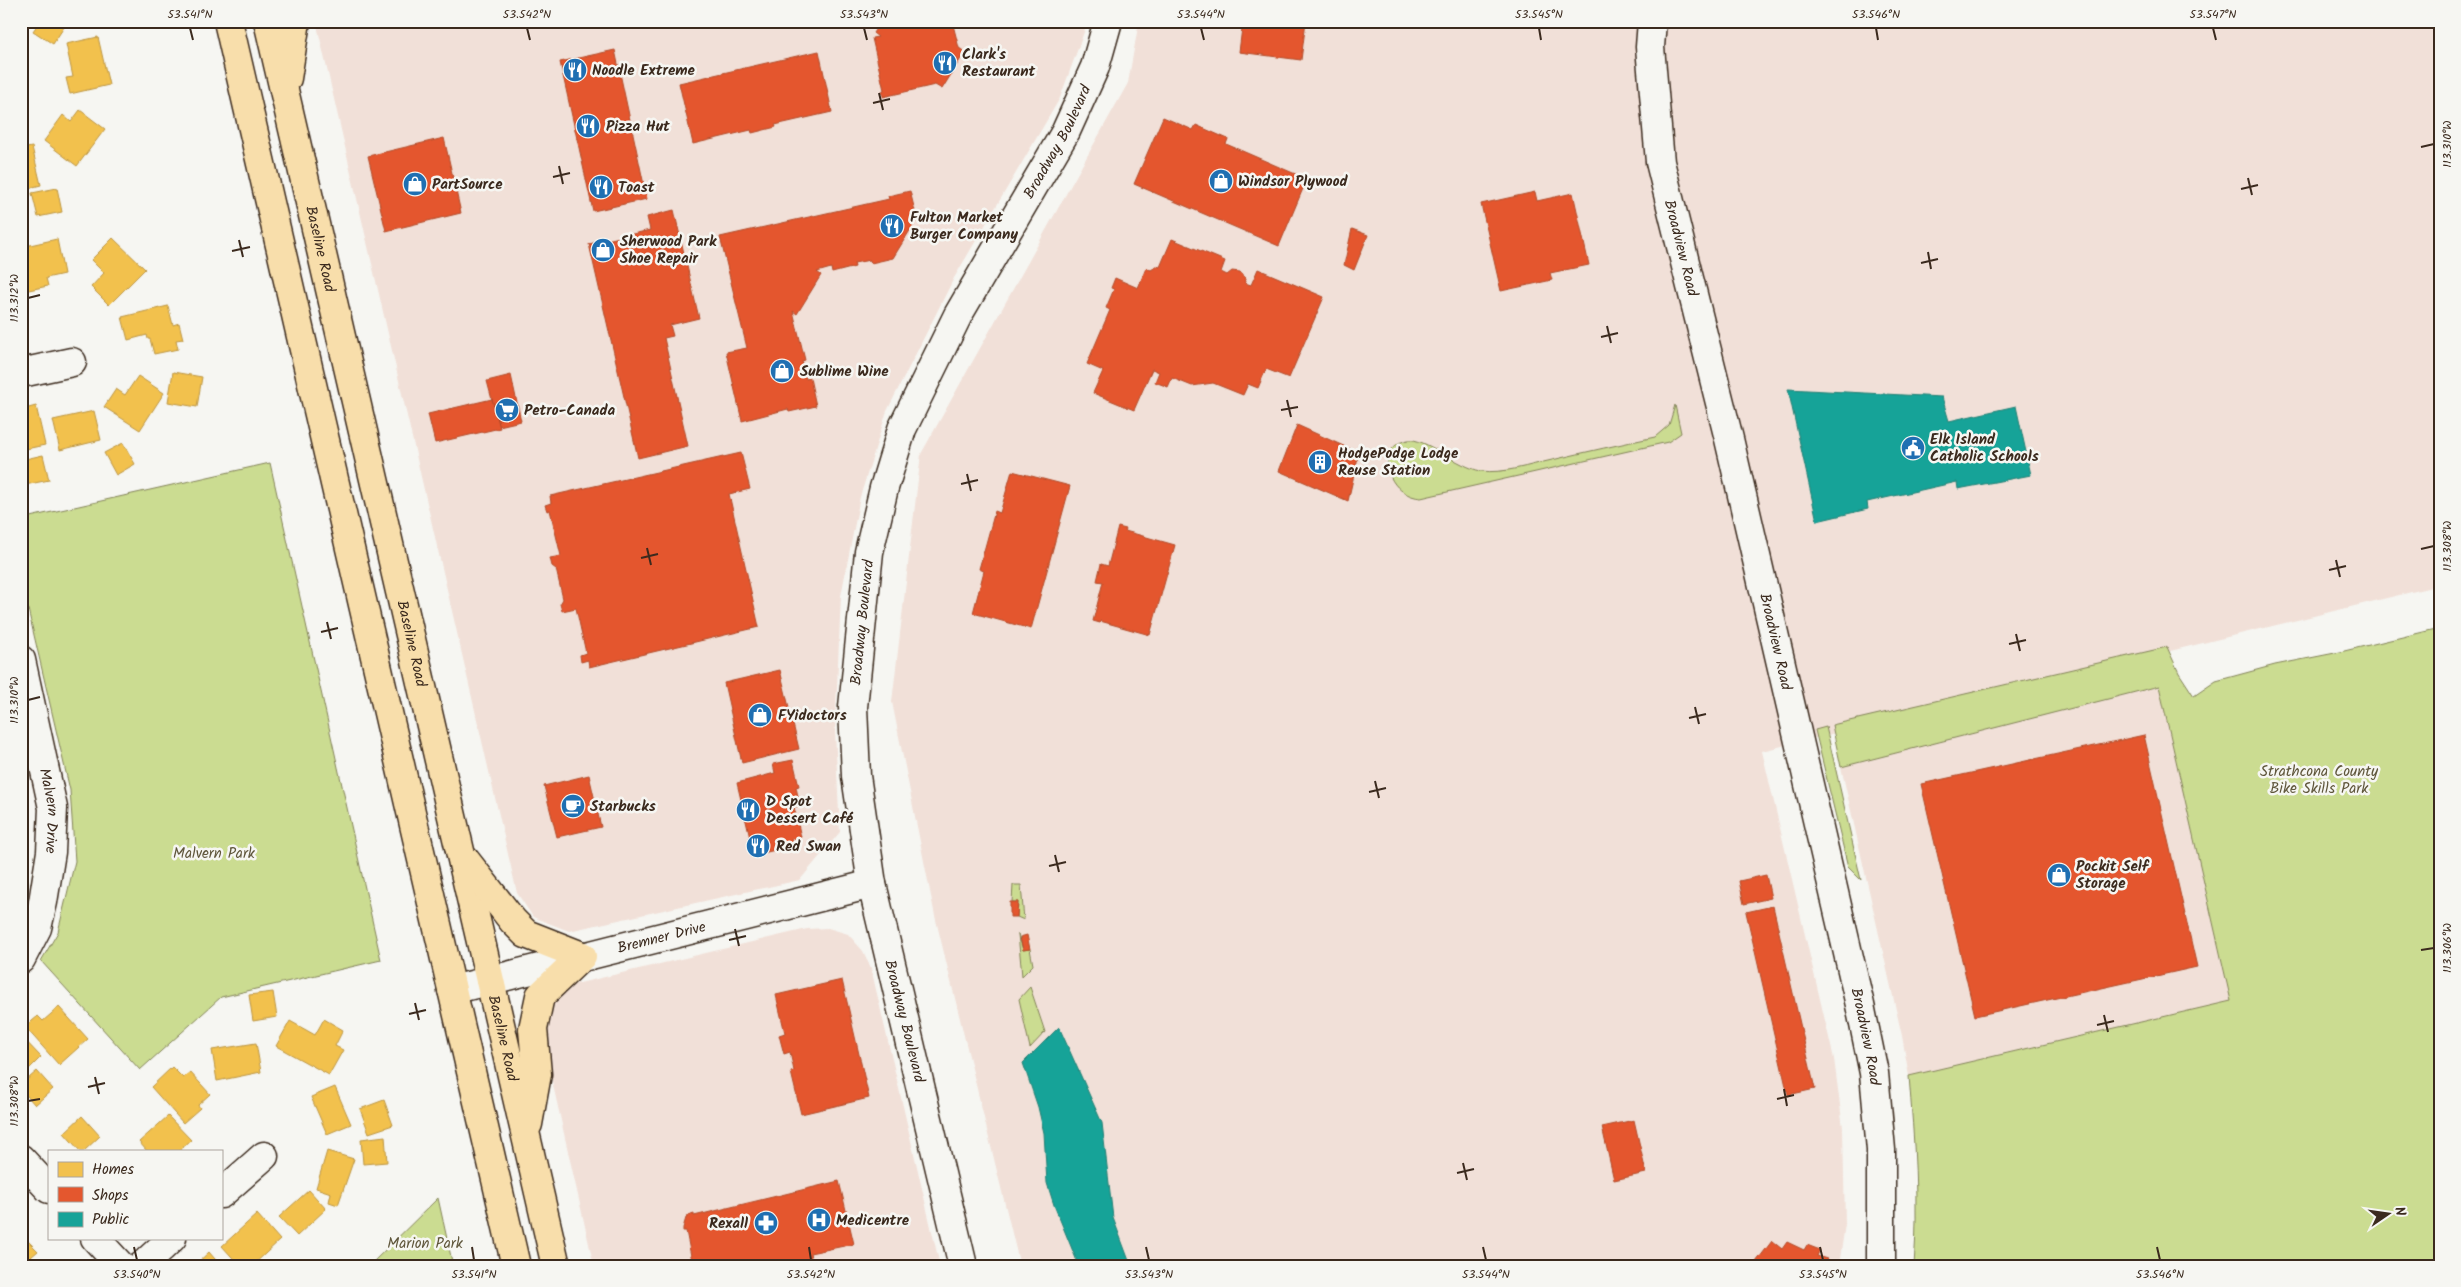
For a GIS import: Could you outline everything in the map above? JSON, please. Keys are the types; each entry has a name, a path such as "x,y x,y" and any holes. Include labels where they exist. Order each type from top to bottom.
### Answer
{"main road":[{"path":"228,21 516,1266"},
{"name":"Baseline Road","path":"268,21 556,1266"},
{"path":"284,92 296,21"},
{"path":"461,854 513,921 526,934 582,956 540,996 533,1029 537,1074 526,1136"}],"street":[{"name":"Broadway Boulevard","path":"963,1266 872,884 856,776 853,707 869,552 884,488 902,429 947,335 1066,131 1095,67 1108,21"},
{"name":"Broadview Road","path":"1652,21 1650,47 1660,162 1731,449 1860,1005 1874,1073 1881,1150 1882,1266"},
{"path":"21,373 72,362"},
{"name":"Malvern Drive","path":"21,660 25,697 53,808 51,852 43,902 37,928 21,959"},
{"name":"Bremner Drive","path":"452,990 490,982 582,956 872,884"},
{"path":"222,1193 264,1156"},
{"path":"21,1159 48,1187"},
{"path":"97,1240 120,1266"},
{"path":"142,1266 170,1240"}],"shaded area":[{"path":"316,21 1088,21 1060,98 954,278 887,411 860,497 841,596 835,732 840,832 800,880 569,931 533,917 517,893"},
{"path":"1139,21 2440,21 2440,585 1762,751 1834,1059 1843,1128 1845,1224 1839,1266 1020,1266 935,916 892,702 921,454 1128,83"},
{"path":"2159,686 2231,1001 1909,1076 1902,1036 1841,767"},
{"path":"828,928 848,934 863,951 871,968 940,1266 594,1266 541,1032 554,997 567,986 807,929"}],"green space":[{"path":"1675,405 1681,433 1668,442 1421,498 1409,495 1399,489 1392,480 1388,470 1388,460 1391,451 1397,444 1408,440 1423,443 1472,468 1490,472 1508,470 1655,437 1669,425"},
{"name":"Malvern Park","path":"270,463 381,960 221,997 140,1070 41,961 58,932 75,861 70,790 21,579 21,519"},
{"name":"Strathcona County Bike Skills Park","path":"2440,628 2440,1266 1914,1266 1916,1194 1909,1076 2231,1001 2159,686 1841,767 1832,725 2167,647 2179,673 2194,696 2216,681 2275,665 2340,652"},
{"path":"1826,727 1861,880 1848,867 1815,730"},
{"path":"1013,885 1021,885 1024,920 1017,917 1018,902 1012,902"},
{"path":"1018,934 1023,950 1030,949 1033,965 1022,976"},
{"path":"1030,987 1045,1032 1030,1048 1019,999"},
{"name":"Marion Park","path":"438,1198 453,1266 369,1266"}],"building: Homes":[{"path":"40,21 68,21 53,44 33,31"},
{"path":"98,37 109,85 70,94 66,78 73,77 66,44"},
{"path":"80,110 105,129 77,166 44,141 63,115 71,122"},
{"path":"32,147 41,185 21,190 21,149"},
{"path":"57,188 62,212 38,217 32,193"},
{"path":"113,238 145,269 109,305 91,287 104,273 91,260"},
{"path":"57,239 64,274 46,278 48,286 24,291 21,278 21,247"},
{"path":"168,306 173,325 179,323 183,339 176,340 178,349 154,354 147,335 128,340 122,317"},
{"path":"173,372 202,377 197,407 168,402"},
{"path":"138,376 164,393 140,430 104,407 116,389 125,395"},
{"path":"36,406 45,445 21,450 21,410"},
{"path":"94,411 101,440 60,450 53,420"},
{"path":"123,443 135,464 116,475 104,453"},
{"path":"43,455 49,480 25,485 21,460"},
{"path":"273,992 277,1017 253,1021 249,995"},
{"path":"59,1007 88,1039 59,1065 25,1027 38,1016 43,1021"},
{"path":"324,1019 343,1030 335,1046 343,1050 329,1075 276,1046 290,1021 315,1035"},
{"path":"21,1036 41,1057 21,1077"},
{"path":"256,1043 261,1072 217,1081 212,1050"},
{"path":"172,1067 183,1078 190,1072 210,1094 198,1105 200,1108 183,1123 151,1087"},
{"path":"37,1071 53,1089 35,1105 21,1089 21,1085"},
{"path":"335,1087 351,1124 327,1134 311,1097"},
{"path":"384,1100 393,1125 369,1133 360,1109"},
{"path":"82,1116 100,1136 85,1150 79,1150 64,1133"},
{"path":"168,1116 191,1140 180,1150 146,1150 139,1142"},
{"path":"385,1136 387,1162 363,1164 361,1139"},
{"path":"327,1151 354,1159 338,1205 329,1202 331,1193 316,1188"},
{"path":"309,1190 326,1209 297,1236 279,1217"},
{"path":"257,1214 280,1240 252,1266 240,1266 222,1246"},
{"path":"23,1236 38,1251 31,1257 39,1266 21,1266 21,1238"},
{"path":"209,1252 221,1266 194,1266"}],"building: Shops":[{"path":"881,21 952,21 959,48 965,52 942,89 935,85 883,97 882,91 884,90 872,38 878,37 873,33"},
{"path":"1235,21 1306,21 1301,60 1239,52 1242,28 1234,27"},
{"path":"615,50 647,199 593,211 560,62"},
{"path":"819,51 832,112 775,125 776,127 752,133 751,130 693,144 679,83"},
{"name":"Windsor Plywood","path":"1163,117 1193,130 1196,125 1228,139 1226,144 1307,179 1279,246 1134,184"},
{"name":"PartSource","path":"444,138 461,213 386,231 368,156"},
{"path":"910,191 917,219 893,258 871,263 870,260 854,263 855,267 832,273 831,268 817,272 821,275 797,314 793,311 805,360 802,361 806,379 810,378 816,406 789,412 788,409 742,421 726,352 747,348 720,237 889,199 888,196"},
{"path":"1535,192 1537,201 1573,193 1589,265 1550,273 1552,280 1501,291 1481,204"},
{"path":"674,210 699,318 670,325 673,336 664,338 688,446 638,458 589,244 650,230 647,217"},
{"path":"1352,229 1368,235 1354,270 1344,265"},
{"path":"1172,239 1225,261 1221,272 1227,275 1232,271 1240,272 1245,278 1245,283 1251,285 1258,269 1324,297 1289,378 1266,369 1258,388 1248,384 1243,395 1213,383 1192,386 1172,378 1168,387 1155,382 1159,372 1152,369 1134,410 1093,393 1103,371 1087,364 1110,310 1106,308 1114,289 1111,288 1115,278 1138,288 1146,268 1151,270 1157,266 1160,267"},
{"name":"Petro-Canada","path":"511,375 521,421 499,426 487,381"},
{"path":"492,399 500,428 435,443 428,414"},
{"name":"HodgePodge Lodge Reuse Station","path":"1297,425 1359,453 1348,501 1279,471"},
{"path":"741,453 750,489 729,494 759,627 589,667 588,660 581,662 580,655 586,653 576,608 562,611 560,604 563,599 556,569 552,566 550,558 561,556 550,510 547,511 545,505 551,503 550,496"},
{"path":"1012,471 1070,486 1031,629 973,613 984,571 979,569 995,511 1000,513"},
{"path":"1118,527 1126,529 1125,531 1175,545 1150,635 1100,621 1100,623 1093,621 1103,582 1097,581 1101,564 1108,566"},
{"name":"FYidoctors","path":"780,670 799,749 742,763 724,683"},
{"name":"Pockit Self Storage","path":"2144,735 2197,967 1975,1016 1921,784"},
{"path":"793,760 799,786 796,787 800,806 794,807 801,837 791,839 793,846 754,855 737,783 775,773 773,764"},
{"name":"Starbucks","path":"589,775 601,827 557,837 544,786"},
{"path":"1766,875 1771,898 1744,904 1739,881"},
{"path":"1010,902 1018,902 1017,917 1010,917"},
{"path":"1773,906 1815,1089 1788,1095 1746,912"},
{"path":"1027,935 1030,949 1023,950 1020,937"},
{"path":"842,980 869,1098 801,1114 791,1072 794,1071 790,1052 784,1054 779,1035 785,1033 776,995"},
{"path":"1634,1120 1646,1173 1614,1180 1602,1127"},
{"name":"Rexall","path":"839,1181 854,1244 810,1253 813,1266 693,1266 686,1231 683,1231 686,1218 691,1214 694,1213 694,1216"},
{"path":"1772,1241 1782,1249 1787,1242 1804,1250 1807,1245 1820,1250 1817,1256 1827,1259 1826,1266 1753,1266"}],"building: Public":[{"name":"Elk Island Catholic Schools","path":"1788,389 1942,397 1949,421 2016,406 2031,475 1958,489 1957,482 1867,502 1868,509 1817,521"},
{"path":"1059,1027 1102,1123 1113,1218 1131,1266 1079,1266 1047,1183 1044,1133 1038,1107 1023,1063"}],"place":[{"name":"Clark's Restaurant","path":"945,63"},
{"name":"Noodle Extreme","path":"575,70"},
{"name":"Pizza Hut","path":"588,126"},
{"name":"Windsor Plywood","path":"1221,181"},
{"name":"PartSource","path":"415,184"},
{"name":"Toast","path":"601,187"},
{"name":"Fulton Market Burger Company","path":"892,226"},
{"name":"Sherwood Park Shoe Repair","path":"603,250"},
{"name":"Sublime Wine","path":"782,371"},
{"name":"Petro-Canada","path":"507,410"},
{"name":"Elk Island Catholic Schools","path":"1913,448"},
{"name":"HodgePodge Lodge Reuse Station","path":"1320,462"},
{"name":"FYidoctors","path":"760,715"},
{"name":"Starbucks","path":"573,806"},
{"name":"D Spot Dessert Café","path":"748,810"},
{"name":"Red Swan","path":"758,846"},
{"name":"Pockit Self Storage","path":"2059,875"},
{"name":"Medicentre","path":"819,1220"},
{"name":"Rexall","path":"766,1223"}]}
